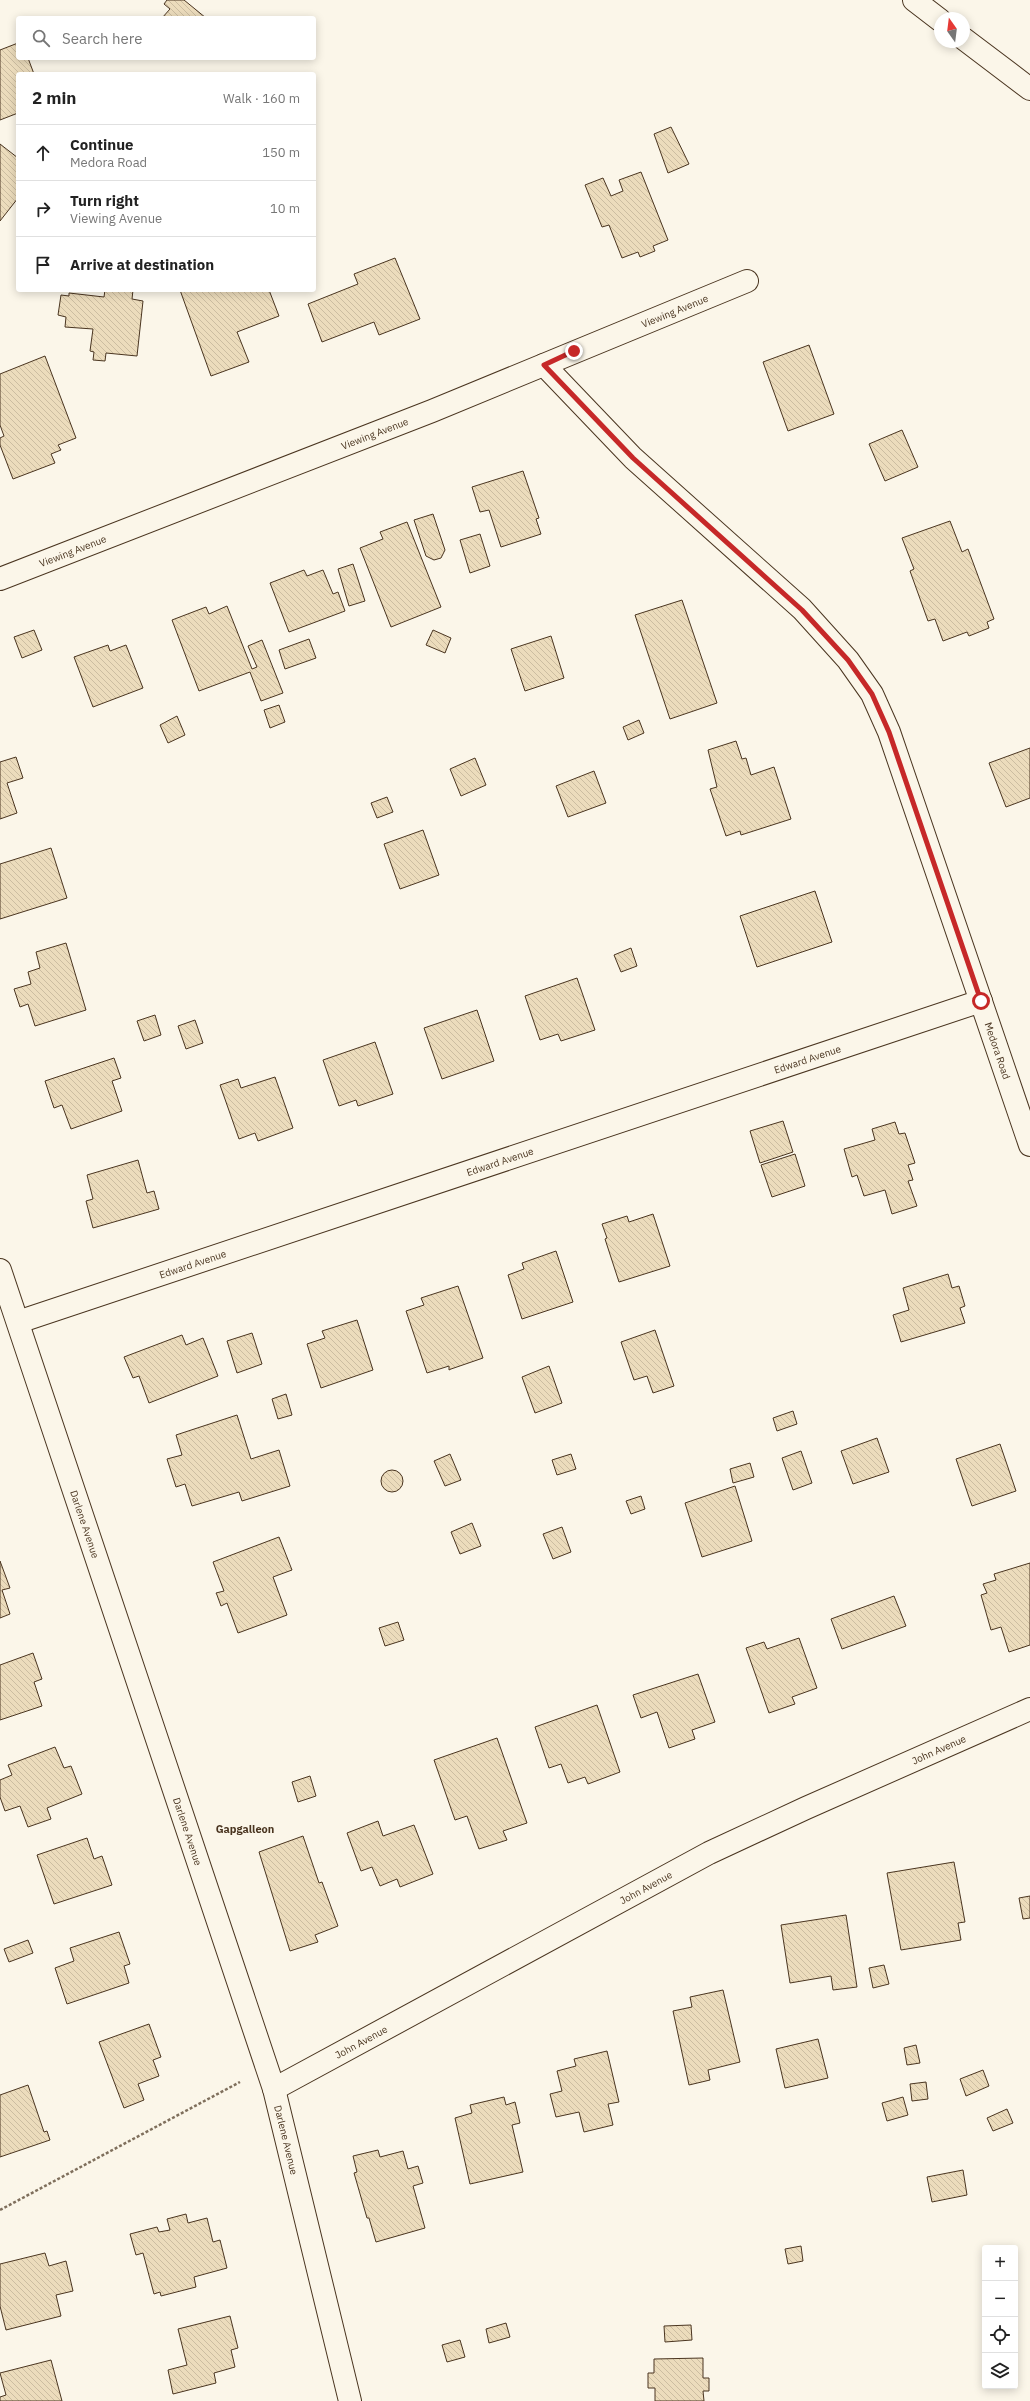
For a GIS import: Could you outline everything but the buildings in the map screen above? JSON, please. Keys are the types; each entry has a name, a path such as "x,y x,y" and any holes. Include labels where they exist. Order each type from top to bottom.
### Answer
{"main road":[{"path":"914,0 934,15"},
{"path":"970,43 1030,89"},
{"name":"Viewing Avenue","path":"0,579 544,365 747,281"},
{"name":"Medora Road","path":"544,365 633,458 802,610 848,660 872,694 889,732 1030,1145"},
{"name":"Edward Avenue","path":"18,1322 981,1001"},
{"name":"Darlene Avenue","path":"0,1270 274,2089 350,2401"},
{"name":"John Avenue","path":"274,2089 709,1853 806,1808 1030,1709"}],"path":[{"path":"0,2210 266,2068"}],"district":[{"name":"Gapgalleon","path":"245,1829"}],"route":[{"path":"574,351 544,365 633,458 802,610 848,660 872,694 889,732 981,1001"}]}
